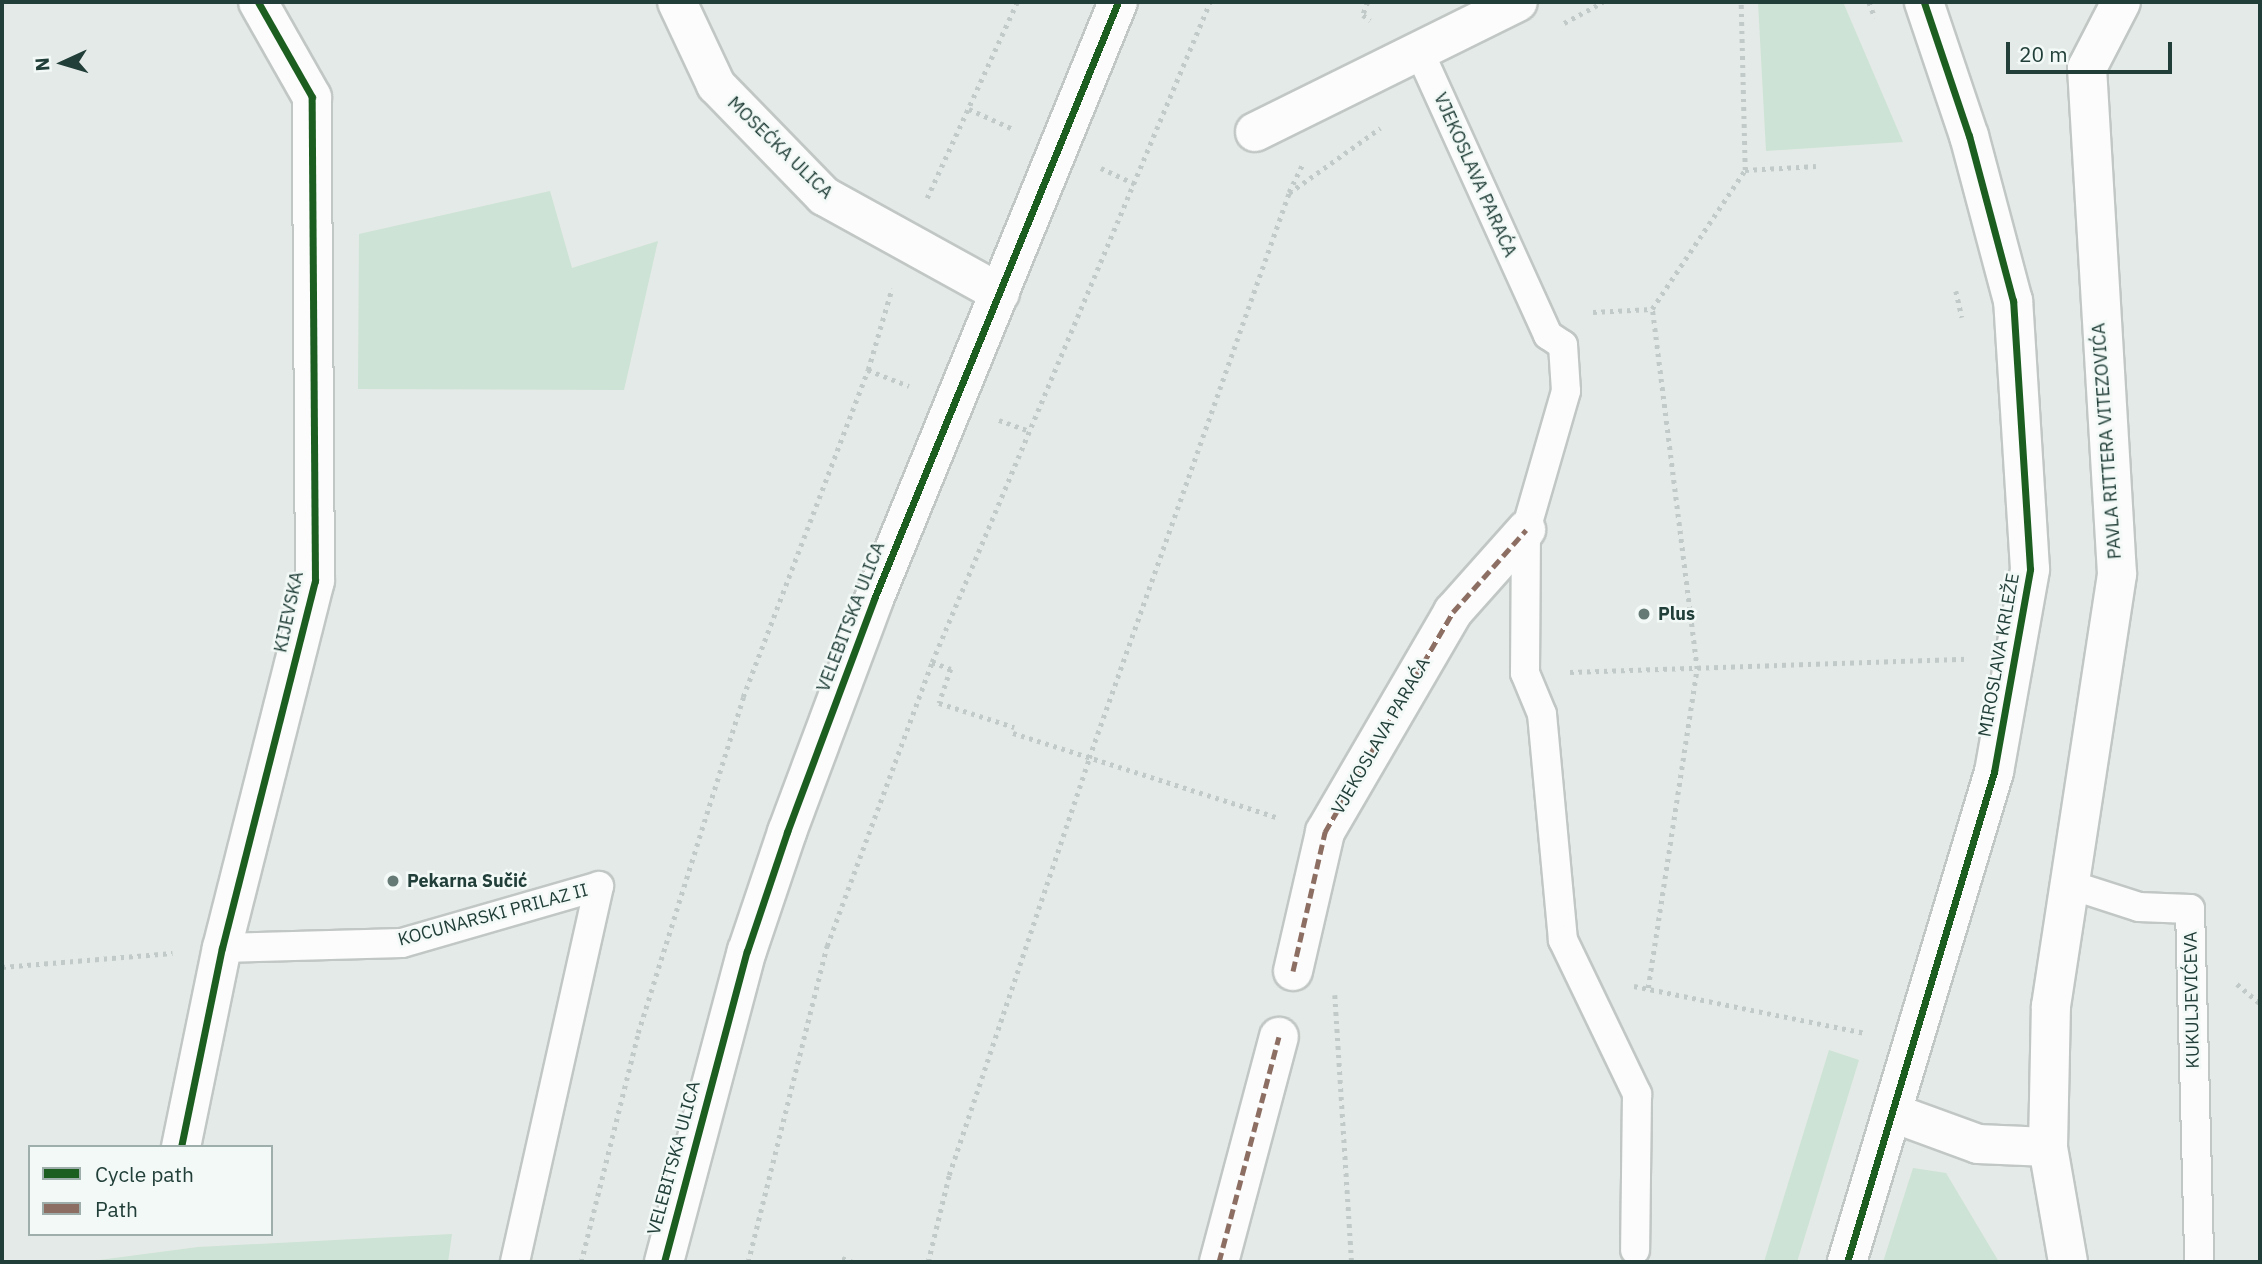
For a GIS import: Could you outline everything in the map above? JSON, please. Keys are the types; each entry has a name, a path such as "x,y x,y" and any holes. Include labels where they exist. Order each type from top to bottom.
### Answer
{"street":[{"name":"KIJEVSKA","path":"181,1145 222,948 315,582 312,97 258,2"},
{"name":"MOSEĆKA ULICA","path":"677,2 716,85 824,196 905,245 1000,293"},
{"name":"VELEBITSKA ULICA","path":"664,1262 747,951 788,832 873,599 1118,2"},
{"path":"1255,132 1420,53 1518,2"},
{"name":"MIROSLAVA KRLEŽE","path":"1847,1262 1896,1114 1994,772 2029,569 2013,301 1969,136 1924,2"},
{"name":"PAVLA RITTERA VITEZOVIĆA","path":"2074,886 2117,574 2087,68 2121,2"},
{"name":"VJEKOSLAVA PARAĆA","path":"1293,971 1325,832 1452,612 1526,530"},
{"path":"2068,1262 2048,1147 2051,1006 2074,886"},
{"path":"1219,1262 1279,1037"},
{"path":"1896,1114 1978,1144 2048,1147"}],"lane":[{"name":"VJEKOSLAVA PARAĆA","path":"1420,53 1543,325 1563,345 1566,391 1526,530"},
{"path":"1526,530 1525,673 1542,714 1563,940 1637,1094 1636,1250"},
{"name":"KOCUNARSKI PRILAZ II","path":"222,948 401,943 600,886 515,1262"},
{"name":"KUKULJEVIĆEVA","path":"2074,886 2139,907 2190,909 2199,1262"}],"path":[{"path":"582,1262 638,1033 743,697 868,370 905,245 1017,2"},
{"path":"748,1262 827,946 932,662 1210,2"},
{"path":"1648,988 1697,669 1652,309 1745,170 1741,2"},
{"path":"1869,2 1879,26"},
{"path":"928,1262 949,1175 1089,758 1289,193 1387,123"},
{"path":"1745,170 1816,166"},
{"path":"1955,286 1964,327"},
{"path":"1543,325 1652,309"},
{"path":"1525,673 1971,659"},
{"path":"932,662 951,668 939,703 1089,758 1262,813"},
{"path":"2,967 222,948"},
{"path":"1580,975 1870,1034"},
{"path":"1335,985 1352,1262"},
{"path":"842,1258 853,1262"}],"green space":[{"path":"1758,2 1843,2 1903,142 1766,151"},
{"path":"550,191 572,268 658,241 624,390 358,389 359,234"},
{"path":"1829,1050 1859,1060 1797,1262 1764,1262"},
{"path":"1913,1168 1946,1173 1999,1262 1883,1262"},
{"path":"452,1234 448,1262 84,1262 198,1247"}],"marked path":[{"path":"1293,971 1325,832 1453,612 1526,530"},
{"path":"1219,1262 1279,1037"}],"cycle path":[{"path":"181,1145 222,948 315,581 312,97 258,2"},
{"path":"664,1262 747,951 787,832 874,599 1118,2"},
{"path":"1847,1262 1994,772 2030,569 2013,301 1969,136 1924,2"}],"place":[{"name":"Plus","path":"1644,614"},
{"name":"Pekarna Sučić","path":"393,881"}]}
